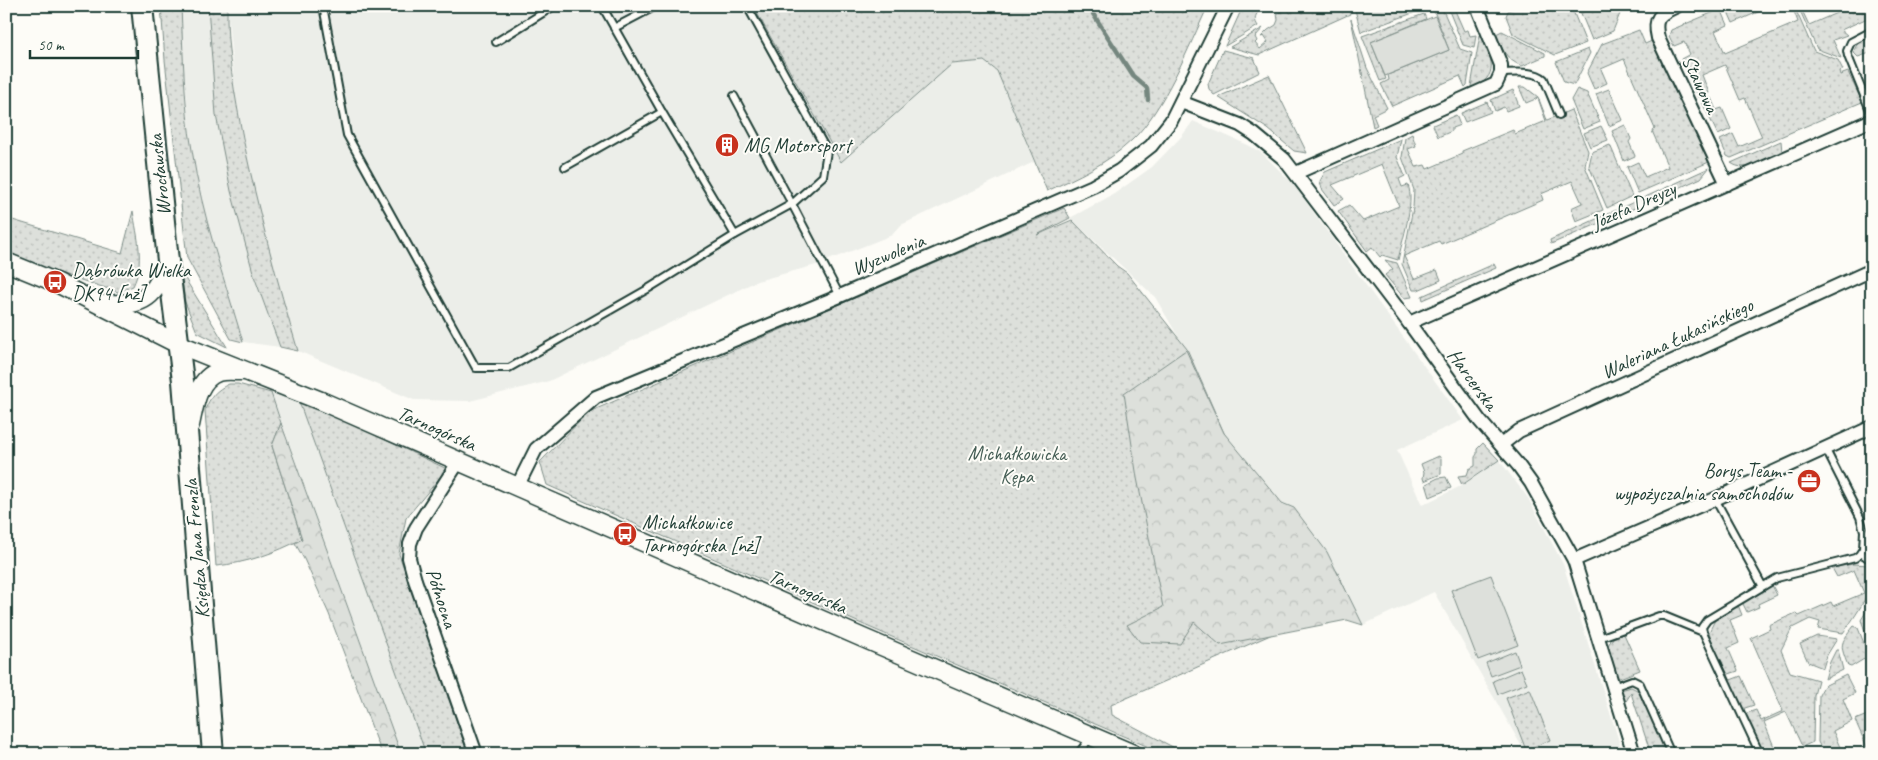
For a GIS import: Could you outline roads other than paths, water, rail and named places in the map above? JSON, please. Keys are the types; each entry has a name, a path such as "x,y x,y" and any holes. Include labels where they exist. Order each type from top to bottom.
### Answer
{"main road":[{"name":"Wrocławska","path":"142,6 178,344"},
{"name":"Księdza Jana Frenzla","path":"178,344 183,381 213,754"}],"street":[{"name":"Wyzwolenia","path":"517,486 536,450 596,397 840,296 1093,186 1119,171 1151,146 1171,121 1228,6"},
{"path":"1296,173 1492,87 1498,81 1501,73 1499,58 1477,6"},
{"name":"Stawowa","path":"1672,8 1657,20 1658,38 1727,184"},
{"name":"Harcerska","path":"1181,102 1240,125 1273,148 1296,173 1480,421 1531,482 1574,560 1634,754"},
{"name":"Józefa Dreyzy","path":"1409,323 1872,120"},
{"path":"101,304 127,305 146,299 161,280 168,261"},
{"name":"Tarnogórska","path":"6,262 55,282 178,344 322,401 1132,754"},
{"name":"Waleriana Łukasińskiego","path":"1501,445 1519,431 1872,270"},
{"name":"Tarnogórska","path":"187,437 197,393 207,379 218,372 247,371"},
{"path":"1574,560 1715,499 1872,427"},
{"name":"Północna","path":"459,461 416,528 410,544 409,558 476,754"}],"lane":[{"path":"323,6 347,134 476,368 509,368 646,290 735,235 792,204 823,176 827,151 747,6"},
{"path":"496,42 554,6"},
{"path":"602,6 735,235"},
{"path":"614,28 656,6"},
{"path":"1872,31 1851,42 1847,51 1872,115"},
{"path":"1501,73 1532,73 1540,75 1544,79 1559,115"},
{"path":"734,96 840,296"},
{"path":"566,167 662,112"},
{"path":"1760,754 1702,627 1707,620 1762,585 1777,578 1855,558 1861,553 1864,541 1862,524 1826,448"},
{"path":"1715,499 1762,585"},
{"path":"1861,553 1872,561"},
{"path":"1599,638 1659,616 1670,618 1703,632"},
{"path":"1613,687 1632,680 1640,684 1671,754"},
{"path":"1078,754 1092,736"}],"waterway":[{"path":"1088,6 1133,76 1147,88 1148,100"}],"place":[{"name":"MG Motorsport","path":"727,145"},
{"name":"Dąbrówka Wielka DK94 [nż]","path":"55,282"},
{"name":"Borys Team - wypożyczalnia samochodów","path":"1809,481"},
{"name":"Michałkowice Tarnogórska [nż]","path":"625,534"}],"park label":[{"name":"Michałkowicka Kępa","path":"1017,464"}]}
